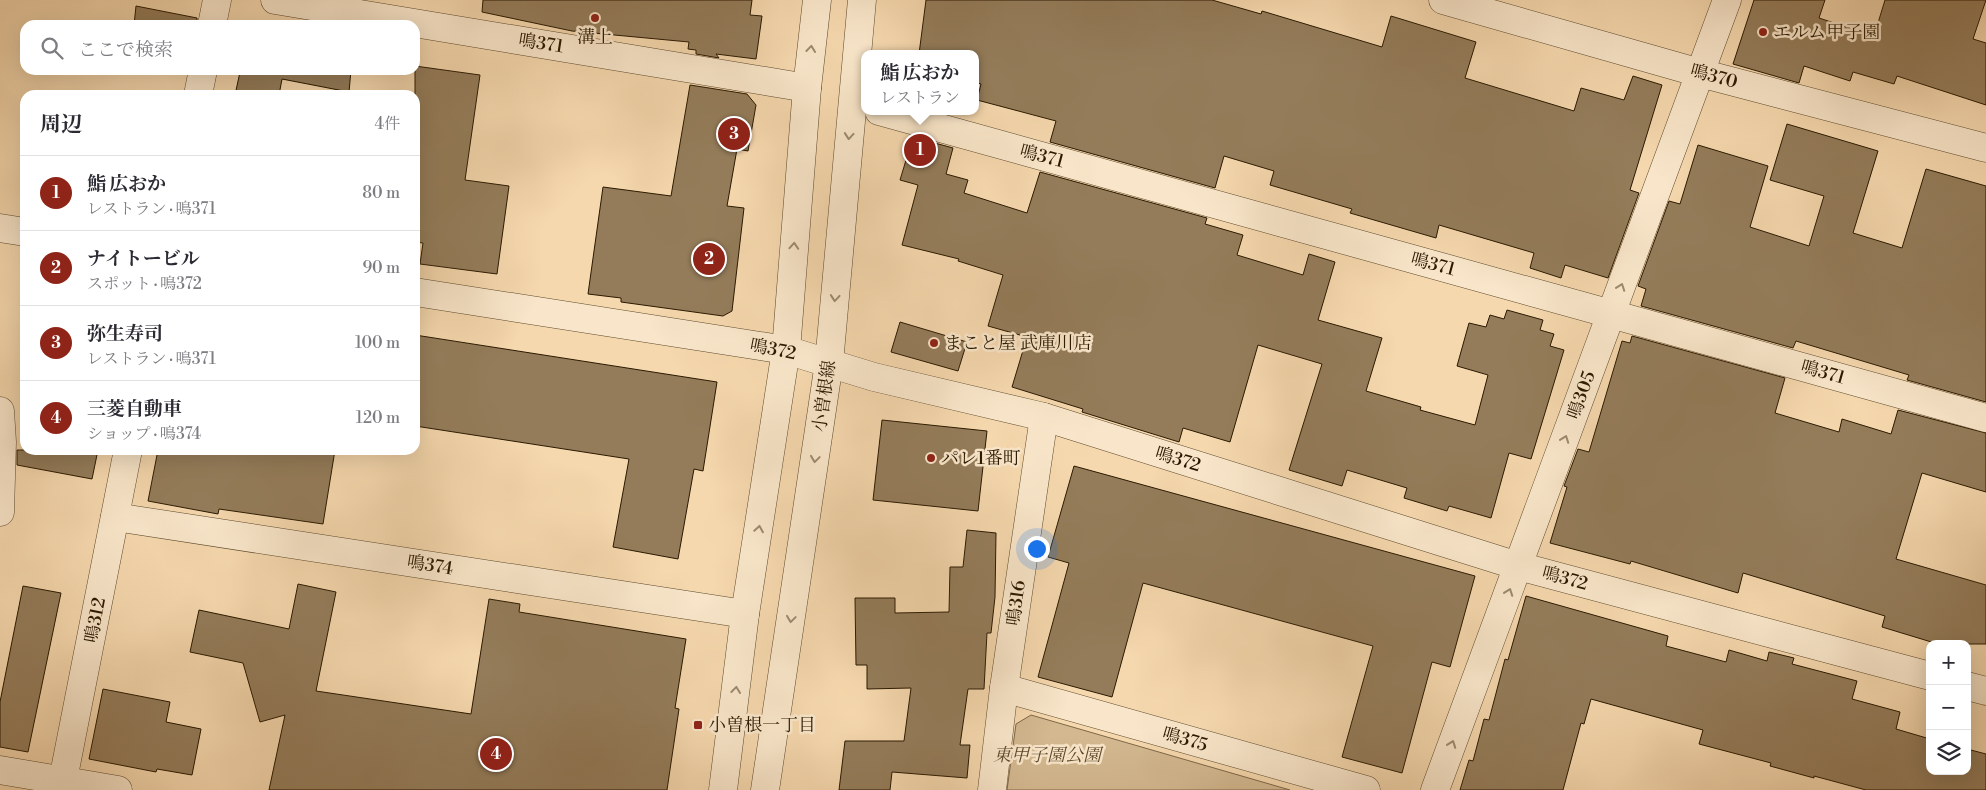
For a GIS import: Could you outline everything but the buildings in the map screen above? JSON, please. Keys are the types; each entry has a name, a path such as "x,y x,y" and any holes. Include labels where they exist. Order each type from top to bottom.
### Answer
{"street":[{"path":"213,20 217,0"},
{"name":"鳴371","path":"275,0 396,20"},
{"path":"723,790 746,614 786,350 807,88 817,0"},
{"name":"小曽根線","path":"765,790 829,363 859,106 862,0"},
{"name":"鳴370","path":"1443,0 1700,73 1986,148"},
{"name":"鳴305","path":"1435,790 1727,0"},
{"name":"鳴371","path":"420,24 807,88"},
{"path":"199,90 202,75"},
{"name":"鳴371","path":"894,115 1986,418"},
{"path":"0,228 20,231"},
{"name":"鳴372","path":"420,293 786,350 874,377 1044,417 1518,566 1926,675"},
{"path":"0,411 2,442 0,512"},
{"name":"鳴316","path":"992,790 1004,688 1044,417"},
{"name":"鳴312","path":"62,785 127,455"},
{"name":"鳴374","path":"115,517 746,614"},
{"path":"1971,687 1986,691"},
{"name":"鳴375","path":"1004,688 1366,790"},
{"path":"0,770 62,785 118,790"}],"green space":[{"name":"東甲子園公園","path":"1031,715 1290,790 1007,790 1016,724"}],"place":[{"name":"溝上","path":"595,18"},
{"name":"エルム甲子園","path":"1763,32"},
{"name":"弥生寿司","path":"734,134"},
{"name":"鮨 広おか","path":"920,150"},
{"name":"ナイトービル","path":"709,259"},
{"name":"まこと屋 武庫川店","path":"934,343"},
{"name":"パレ1番町","path":"931,458"},
{"name":"小曽根一丁目","path":"698,725"},
{"name":"三菱自動車","path":"496,754"}]}
